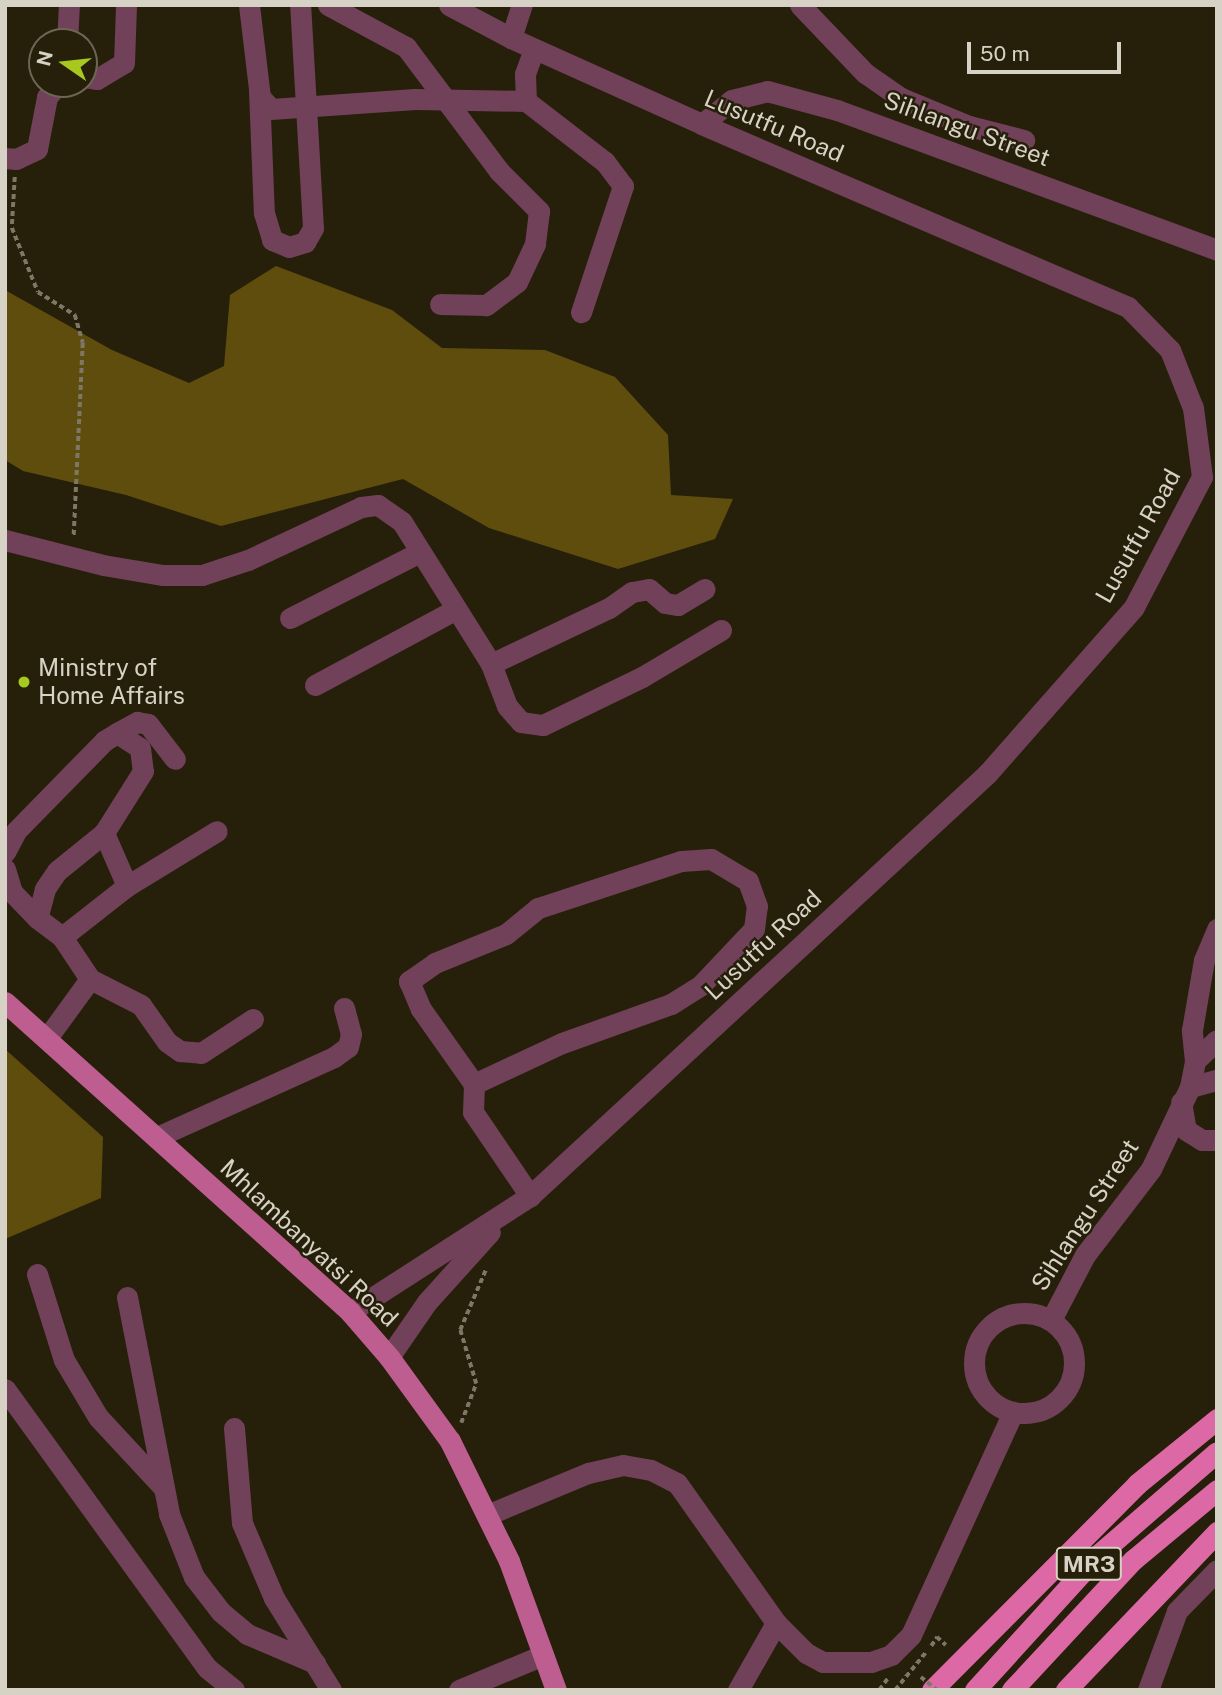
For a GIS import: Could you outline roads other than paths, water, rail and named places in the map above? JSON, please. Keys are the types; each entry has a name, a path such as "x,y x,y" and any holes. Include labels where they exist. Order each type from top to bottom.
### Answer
{"highway":[{"path":"929,1681 1137,1484 1217,1419"},
{"name":"MR3","path":"975,1690 1098,1555 1217,1452"},
{"name":"MR3","path":"1012,1690 1133,1560 1217,1490"},
{"path":"1066,1690 1217,1532"}],"main road":[{"name":"Mhlambanyatsi Road","path":"5,1002 350,1312 389,1357 453,1446 509,1561 556,1690"}],"street":[{"path":"68,28 69,5"},
{"path":"98,78 124,62 126,5"},
{"path":"249,5 259,91 264,214 272,240 289,247 305,242 313,228 300,5"},
{"path":"328,5 406,47 449,100 499,171 539,211 535,244 517,282 486,305 440,304"},
{"name":"Lusutfu Road","path":"350,1312 530,1196 987,774 1134,607 1202,477 1193,408 1170,350 1128,307 702,124 510,38 449,5"},
{"path":"510,38 522,5"},
{"path":"800,5 865,73 901,98 969,126 1024,140"},
{"path":"526,100 525,74 534,49"},
{"name":"Sihlangu Street","path":"702,124 732,100 767,90 837,110 1217,250"},
{"path":"259,91 271,109 449,100 526,100 606,162 623,186 581,312"},
{"path":"10,158 37,149 47,98"},
{"path":"5,540 163,575 202,575 248,560 361,507 378,505 401,522 491,664 507,706 521,722 543,725 642,677 721,630"},
{"path":"290,618 420,552"},
{"path":"491,664 609,608 632,592 649,589 664,603 678,605 705,589"},
{"path":"315,685 456,609"},
{"path":"5,852 16,831 88,756 117,733 137,722 148,724 175,759"},
{"path":"37,918 45,889 57,871 104,833 144,771 140,748 117,733"},
{"path":"62,937 127,886 216,831"},
{"path":"104,833 127,886"},
{"path":"474,1084 562,1043 671,1004 701,985 754,929 757,906 748,881 711,859 681,861 538,908 506,934 435,963 409,982 421,1009 474,1084 473,1112 530,1196"},
{"path":"5,869 12,892 37,918 62,937 90,979 141,1005 167,1042 180,1051 201,1053 253,1019"},
{"name":"Sihlangu Street","path":"1051,1320 1085,1255 1151,1169 1185,1095 1195,1061 1192,1030 1204,960 1217,929"},
{"path":"47,1038 90,979"},
{"path":"157,1137 334,1057 348,1047 351,1034 344,1008"},
{"path":"1195,1061 1217,1040"},
{"path":"1217,1080 1185,1095 1186,1130 1202,1140 1217,1140"},
{"name":"Lusutfu Road","path":"389,1357 427,1302 508,1212"},
{"path":"37,1274 64,1360 98,1417 164,1488"},
{"path":"127,1297 169,1514 194,1577 221,1612 247,1634 315,1663"},
{"path":"1020,1312 1051,1320 1072,1347 1071,1382 1064,1394 1041,1411 1013,1412 999,1407 982,1390 974,1367 975,1351 981,1337 1005,1316 1020,1312"},
{"path":"5,1389 207,1668 234,1690"},
{"path":"487,1515 588,1473 623,1465 651,1470 677,1483 707,1518 776,1623 823,1662 871,1662 891,1655 911,1635 931,1596 969,1501 1013,1412"},
{"path":"234,1428 242,1523 274,1598 331,1690"},
{"path":"1148,1690 1177,1611 1217,1570"},
{"path":"738,1690 776,1623"},
{"path":"459,1690 543,1655"}],"place":[{"name":"Ministry of Home Affairs","path":"24,682"}]}
